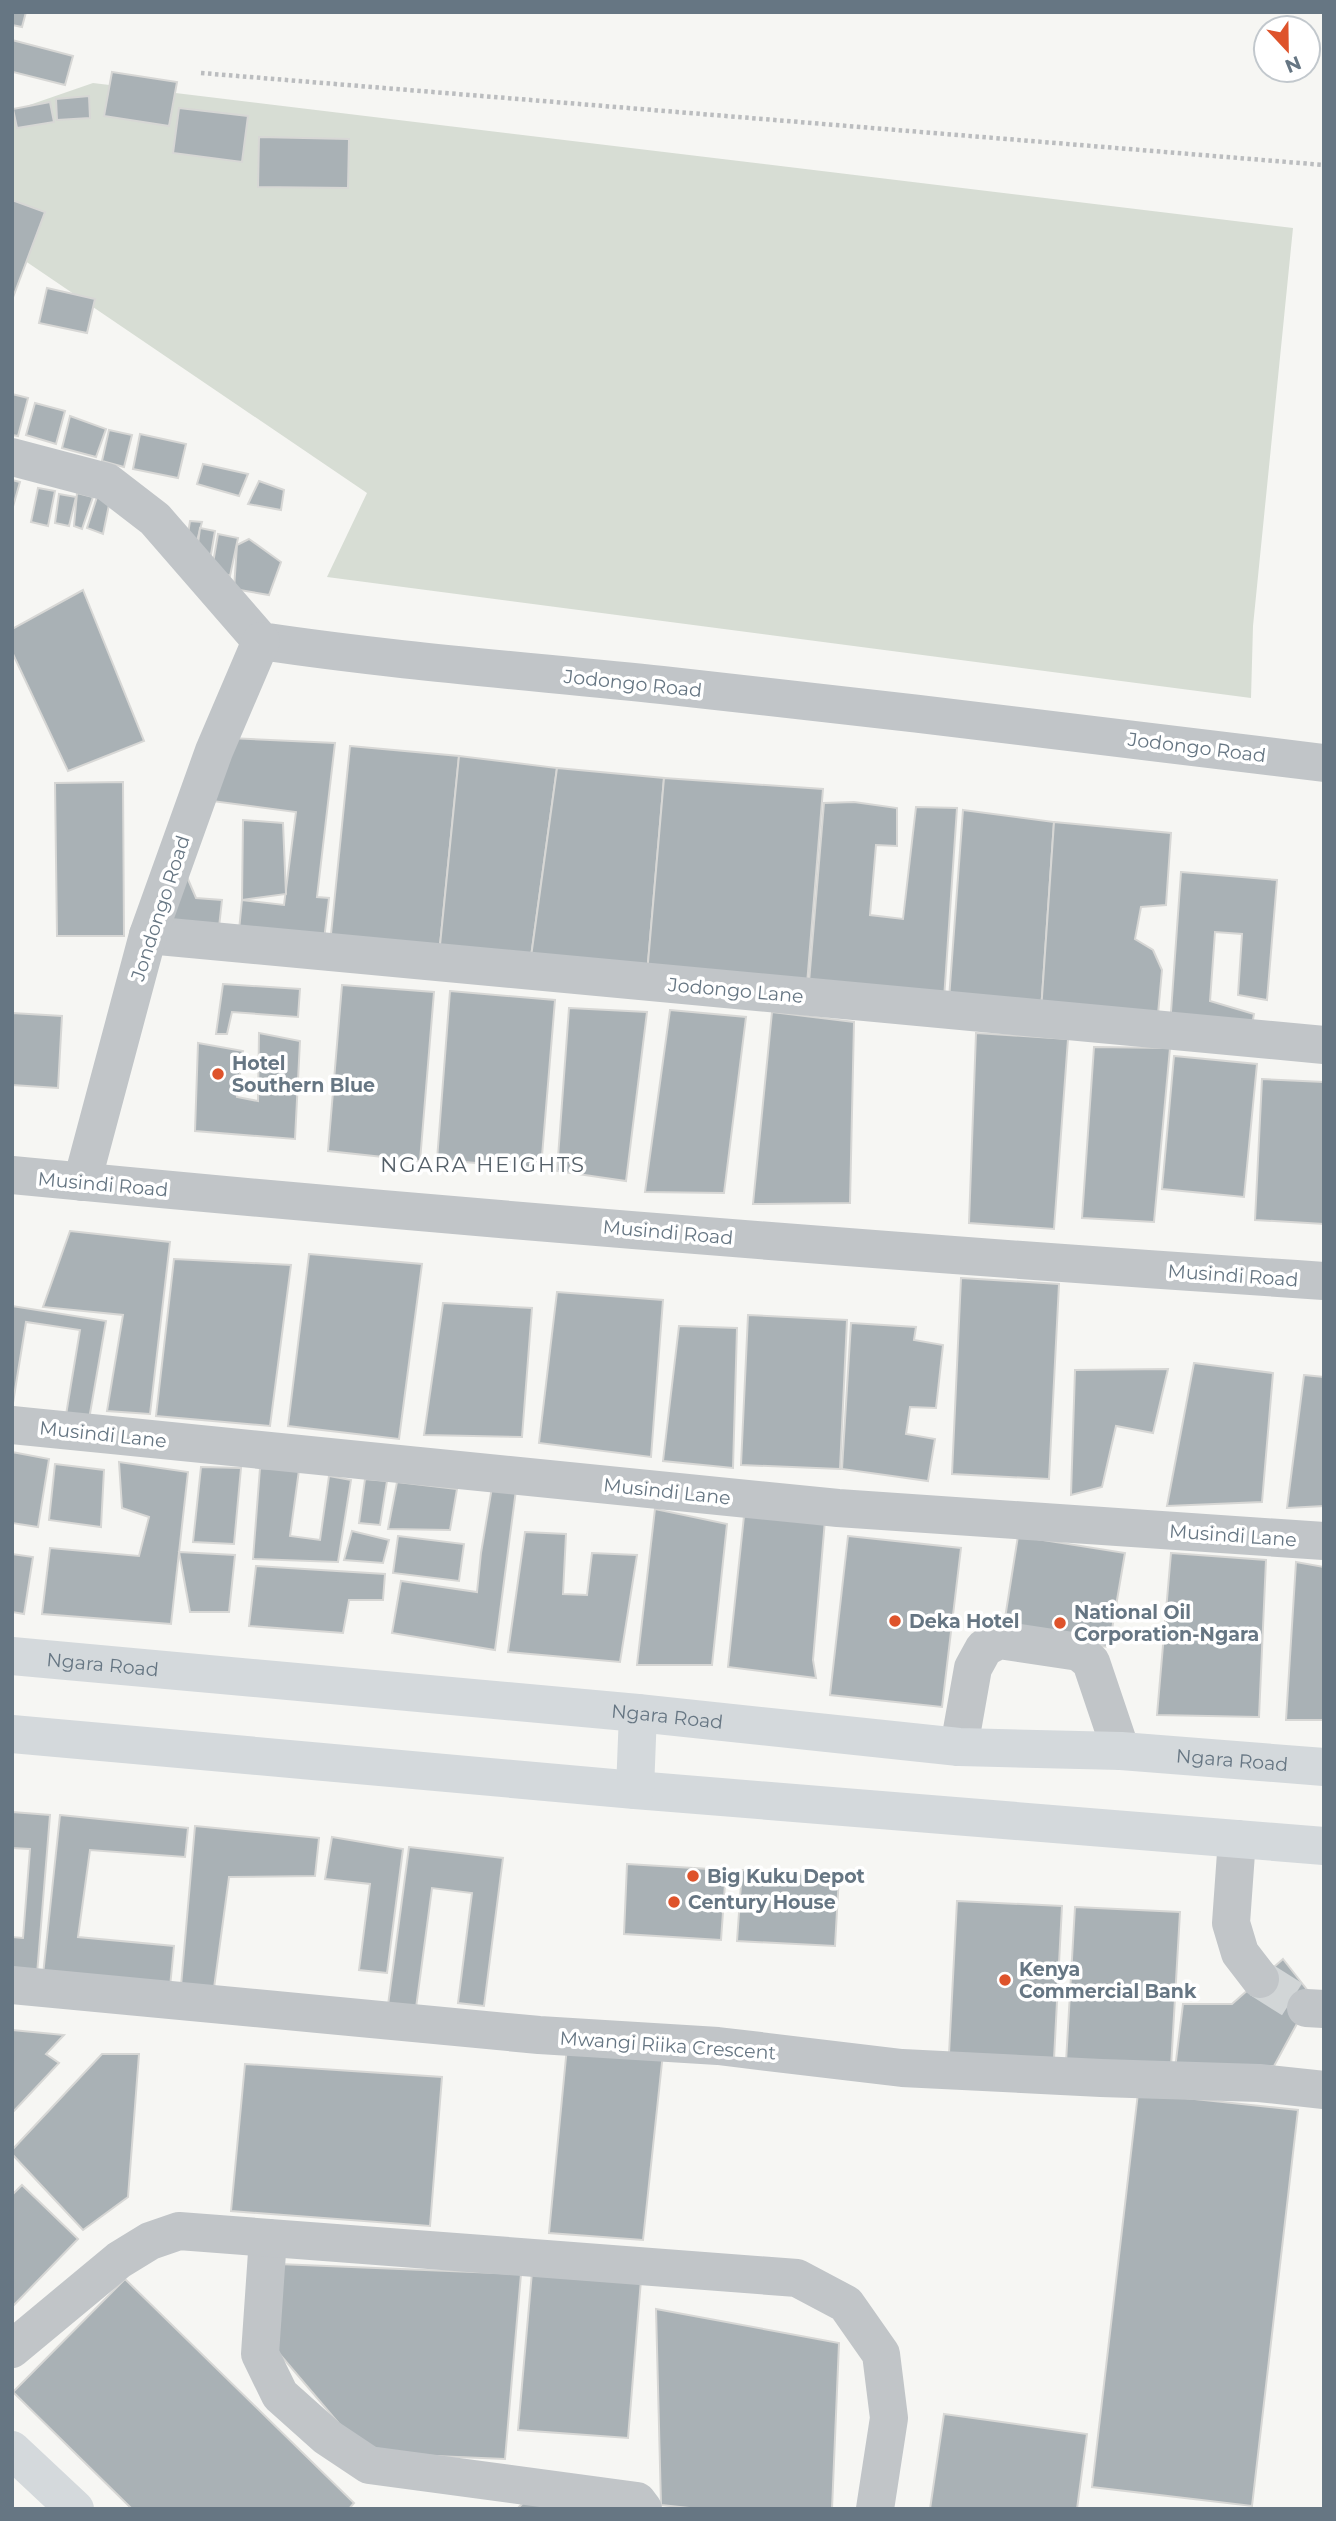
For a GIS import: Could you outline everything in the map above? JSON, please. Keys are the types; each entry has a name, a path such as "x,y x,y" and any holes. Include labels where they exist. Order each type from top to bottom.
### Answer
{"main road":[{"name":"Ngara Road","path":"12,1656 638,1713 959,1747 1121,1751 1324,1767"},
{"path":"635,1790 638,1713"},
{"path":"12,1734 635,1790 1324,1846"},
{"path":"12,2450 75,2509"}],"street":[{"path":"12,457 107,482 155,519 261,641"},
{"name":"Jodongo Road","path":"261,641 344,654 660,685 1324,763"},
{"name":"Jondongo Road","path":"82,1182 148,935 214,751 261,641"},
{"name":"Jodongo Lane","path":"148,935 1324,1045"},
{"name":"Musindi Road","path":"12,1175 993,1259 1324,1281"},
{"name":"Musindi Lane","path":"12,1425 838,1508 1324,1541"},
{"path":"959,1747 973,1668 984,1648 999,1640 1079,1652 1091,1662 1121,1751"},
{"path":"1237,1839 1231,1923 1240,1953 1260,1979"},
{"name":"Mwangi Riika Crescent","path":"12,1984 539,2035 718,2046 902,2068 1259,2083 1324,2090"},
{"path":"12,2349 119,2260 150,2241 179,2231 797,2278 846,2304 881,2354 889,2418 875,2509"},
{"path":"268,2238 260,2354 280,2395 327,2438 369,2465 637,2501 643,2509"}],"path":[{"path":"201,73 1324,165"}],"shaded area":[{"path":"93,83 1293,228 1253,626 1251,698 327,577 367,493 12,252 12,111"}],"building":[{"path":"12,12 26,12 22,27 12,25"},
{"path":"12,40 73,56 65,85 13,72"},
{"path":"112,72 177,82 169,126 104,116"},
{"path":"89,96 90,118 57,120 56,99"},
{"path":"50,102 54,122 17,128 13,109"},
{"path":"179,108 248,116 242,162 173,153"},
{"path":"259,137 349,139 348,188 258,187"},
{"path":"12,200 45,212 12,300"},
{"path":"47,288 95,299 87,333 39,323"},
{"path":"12,394 28,398 18,436 12,435"},
{"path":"35,403 65,411 56,444 26,435"},
{"path":"70,416 106,429 96,457 62,448"},
{"path":"109,430 132,435 124,467 102,461"},
{"path":"140,434 186,444 178,478 133,469"},
{"path":"203,464 248,474 239,496 197,484"},
{"path":"12,480 20,482 12,510"},
{"path":"259,481 284,490 281,510 248,504"},
{"path":"38,488 55,491 48,526 31,522"},
{"path":"77,493 93,497 82,529 74,526"},
{"path":"59,494 76,497 69,526 55,523"},
{"path":"97,497 110,500 103,534 87,528"},
{"path":"190,521 202,522 194,552 186,546"},
{"path":"200,528 215,531 210,560 196,558"},
{"path":"218,534 238,538 230,576 212,569"},
{"path":"249,539 281,562 269,595 234,589 237,545"},
{"path":"83,590 144,741 68,771 12,652 12,629"},
{"path":"229,738 335,743 317,897 329,898 324,940 239,930 242,900 284,905 296,812 212,801"},
{"path":"350,746 459,756 439,955 330,944"},
{"path":"459,756 557,768 530,964 439,955"},
{"path":"557,768 664,778 647,974 530,964"},
{"path":"664,778 823,789 807,984 647,974"},
{"path":"123,782 124,936 57,936 55,783"},
{"path":"854,802 897,808 897,846 876,845 870,915 903,919 916,807 957,808 944,999 808,994 824,803"},
{"path":"963,810 1054,822 1041,1011 949,999"},
{"path":"243,820 283,823 286,894 242,900"},
{"path":"1054,822 1171,833 1166,905 1141,907 1135,939 1153,950 1162,970 1157,1025 1041,1011"},
{"path":"1181,872 1277,880 1267,1000 1238,995 1242,934 1215,932 1210,1001 1254,1014 1250,1037 1170,1026"},
{"path":"187,877 196,898 222,900 219,927 161,922"},
{"path":"223,984 300,989 298,1017 232,1012 227,1034 216,1034"},
{"path":"342,985 434,992 420,1161 328,1151"},
{"path":"450,991 555,1000 541,1168 437,1160"},
{"path":"569,1008 647,1012 626,1181 557,1171"},
{"path":"670,1010 746,1017 724,1193 645,1192"},
{"path":"772,1012 854,1022 850,1203 753,1204"},
{"path":"12,1013 62,1016 58,1088 12,1085"},
{"name":"Hotel Southern Blue","path":"259,1033 300,1041 295,1139 195,1131 198,1043 243,1051 237,1097 258,1101"},
{"path":"976,1033 1068,1039 1054,1229 969,1223"},
{"path":"1094,1047 1170,1048 1154,1222 1082,1218"},
{"path":"1174,1056 1257,1064 1244,1197 1162,1189"},
{"path":"1262,1079 1324,1082 1324,1224 1255,1220"},
{"path":"70,1231 170,1242 150,1414 107,1411 123,1315 43,1307"},
{"path":"309,1254 422,1264 399,1439 288,1426"},
{"path":"174,1259 291,1265 270,1426 156,1416"},
{"path":"961,1278 1059,1284 1049,1479 952,1474"},
{"path":"557,1292 663,1300 651,1457 539,1443"},
{"path":"443,1303 532,1308 522,1437 424,1435"},
{"path":"12,1306 106,1321 88,1425 65,1421 80,1330 26,1322 12,1409"},
{"path":"748,1315 847,1320 840,1469 741,1465"},
{"path":"851,1323 916,1327 914,1340 943,1345 936,1408 910,1407 906,1434 935,1439 928,1481 842,1469"},
{"path":"679,1326 737,1328 733,1468 663,1461"},
{"path":"1194,1363 1273,1373 1262,1502 1167,1506"},
{"path":"1168,1369 1153,1433 1116,1426 1102,1487 1071,1495 1075,1370"},
{"path":"1304,1375 1324,1377 1324,1506 1287,1508"},
{"path":"12,1452 49,1459 38,1527 12,1523"},
{"path":"119,1462 188,1472 171,1624 42,1614 50,1548 139,1556 149,1517 122,1508"},
{"path":"55,1464 104,1470 101,1527 49,1520"},
{"path":"201,1467 241,1468 234,1544 193,1542"},
{"path":"260,1468 299,1470 290,1536 320,1540 329,1476 351,1480 338,1562 253,1559"},
{"path":"365,1479 387,1481 380,1525 359,1523"},
{"path":"397,1482 457,1489 450,1530 388,1529"},
{"path":"492,1487 516,1490 495,1650 392,1633 401,1581 477,1592"},
{"path":"655,1509 727,1524 712,1665 637,1665"},
{"path":"744,1516 825,1520 813,1660 816,1678 728,1667"},
{"path":"352,1531 389,1540 383,1563 344,1560"},
{"path":"525,1532 566,1534 563,1594 587,1595 592,1553 637,1555 620,1662 508,1652"},
{"path":"398,1536 464,1544 459,1581 393,1573"},
{"name":"Deka Hotel","path":"848,1536 961,1548 942,1707 830,1695"},
{"path":"1018,1536 1125,1553 1109,1647 1003,1631"},
{"path":"179,1552 235,1555 229,1612 190,1612"},
{"path":"1171,1553 1266,1560 1259,1717 1157,1715"},
{"path":"12,1554 33,1557 24,1614 12,1612"},
{"path":"1296,1562 1324,1567 1324,1720 1286,1720"},
{"path":"256,1566 385,1574 383,1600 349,1600 343,1633 249,1626"},
{"path":"12,1812 50,1815 37,1974 12,1972 12,1937 23,1938 30,1849 12,1848"},
{"path":"60,1815 188,1828 185,1857 90,1850 78,1937 174,1946 170,1987 43,1975"},
{"path":"195,1826 319,1838 315,1876 229,1877 214,1988 181,1986"},
{"path":"332,1837 403,1849 387,1973 359,1970 370,1884 325,1879"},
{"path":"409,1847 503,1858 484,2006 458,2003 472,1893 432,1888 416,2008 388,2005"},
{"name":"Century House","path":"627,1864 726,1870 721,1940 624,1934"},
{"path":"742,1870 839,1876 835,1946 737,1941"},
{"name":"Kenya Commercial Bank","path":"957,1901 1062,1906 1054,2059 949,2054"},
{"path":"1075,1907 1180,1912 1171,2067 1066,2062"},
{"path":"1283,1959 1312,1996 1274,2066 1175,2069 1183,2004 1232,2004"},
{"path":"12,2030 64,2035 46,2054 59,2063 12,2113"},
{"path":"567,2047 663,2053 643,2240 549,2233"},
{"path":"102,2054 139,2054 128,2197 83,2230 12,2154 12,2150"},
{"path":"245,2064 442,2077 430,2226 231,2211"},
{"path":"1138,2093 1298,2110 1252,2506 1092,2487"},
{"path":"22,2185 78,2239 12,2307 12,2195"},
{"path":"278,2264 521,2274 505,2459 364,2453 271,2344"},
{"path":"532,2272 641,2280 628,2438 518,2430"},
{"path":"125,2279 354,2503 349,2509 132,2509 13,2392"},
{"path":"656,2309 839,2343 832,2509 699,2509 661,2505"},
{"path":"944,2414 1087,2434 1077,2509 930,2509"},
{"path":"531,2495 545,2509 517,2509"}],"tunnel":[{"path":"1260,1979 1306,2008"}],"place":[{"name":"Hotel Southern Blue","path":"218,1074"},
{"name":"Deka Hotel","path":"895,1621"},
{"name":"National Oil Corporation-Ngara","path":"1060,1623"},
{"name":"Big Kuku Depot","path":"693,1876"},
{"name":"Century House","path":"674,1902"},
{"name":"Kenya Commercial Bank","path":"1005,1980"}],"district":[{"name":"NGARA HEIGHTS","path":"483,1165"}]}
